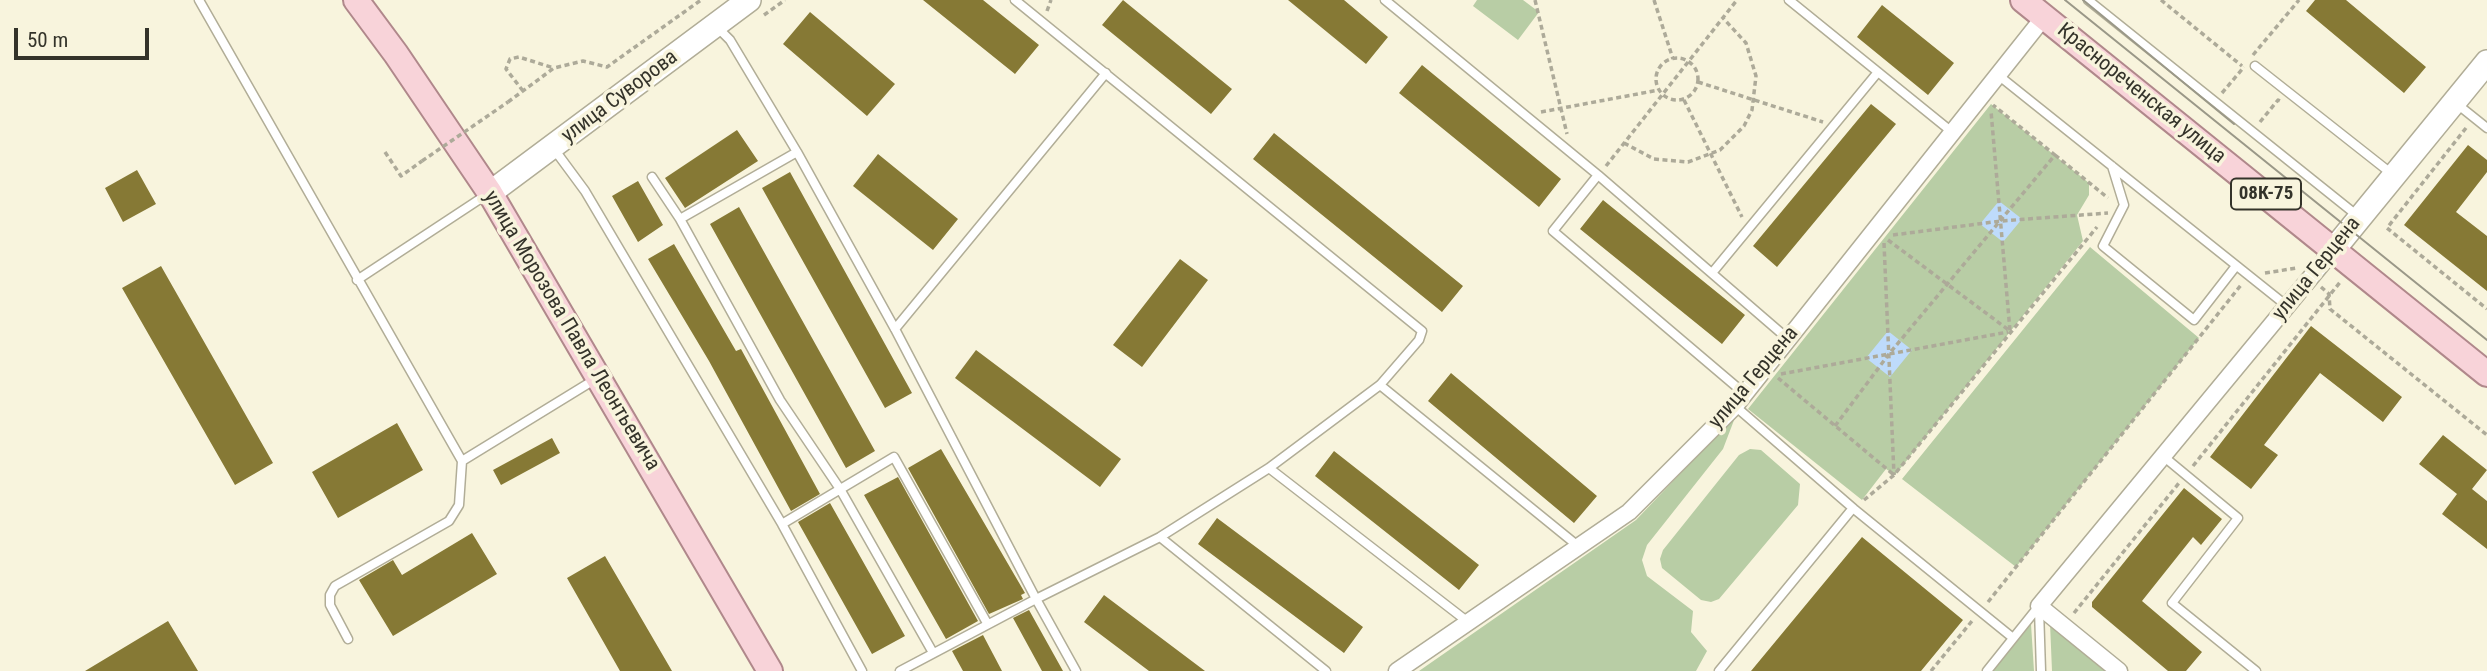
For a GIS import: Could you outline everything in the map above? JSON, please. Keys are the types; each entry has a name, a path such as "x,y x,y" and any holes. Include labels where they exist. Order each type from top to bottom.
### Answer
{"main road":[{"name":"улица Морозова Павла Леонтьевича","path":"356,0 490,193 770,671"},
{"name":"улица Суворова","path":"490,193 749,0"},
{"name":"Краснореченская улица","path":"2023,0 2487,374"},
{"name":"улица Герцена","path":"2334,248 2487,62"}],"street":[{"name":"улица Герцена","path":"1398,671 1629,512 1740,400 2044,17"},
{"name":"улица Герцена","path":"2039,606 2334,248"},
{"path":"2039,606 2119,671"}],"lane":[{"path":"198,0 462,461 459,505 449,521 335,586 330,595 330,605 348,639"},
{"path":"900,671 932,651 1160,537 1269,468 1380,385 1422,336 1419,327 1015,0"},
{"path":"1385,0 1572,153 1788,339"},
{"path":"1789,0 1952,132"},
{"path":"2088,0 2360,218"},
{"path":"716,26 730,40 797,152 895,329 1076,671"},
{"path":"2255,66 2394,176"},
{"path":"1712,274 1878,72"},
{"path":"895,329 1106,73"},
{"path":"1998,75 2287,306"},
{"path":"2454,102 2487,128"},
{"path":"553,148 585,191 782,524 862,671"},
{"path":"680,219 797,152"},
{"path":"2112,166 2124,205 2103,246 2184,312 2194,320 2236,266"},
{"path":"1598,175 1553,231 1740,400 1853,508 2013,638"},
{"path":"652,177 680,219 780,400 841,489 932,651"},
{"path":"357,280 490,193"},
{"path":"462,461 600,377"},
{"path":"1380,385 1578,546"},
{"path":"2163,456 2238,518 2172,603 2256,671"},
{"path":"782,524 894,457 988,623"},
{"path":"1269,468 1468,622"},
{"path":"1719,671 1853,508"},
{"path":"1160,537 1326,671"},
{"path":"1987,671 2039,606"},
{"path":"2039,606 2041,671"}],"path":[{"path":"385,152 401,176 554,68 583,61 607,67 701,0"},
{"path":"1535,0 1572,153"},
{"path":"1654,0 1673,59"},
{"path":"1598,175 1660,93 1737,0"},
{"path":"2161,0 2244,67"},
{"path":"2220,97 2299,0"},
{"path":"1624,143 1646,156 1671,163 1688,162 1711,155 1733,139 1744,126 1754,100 1756,76 1753,59 1741,36 1723,18"},
{"path":"523,91 506,69 510,59 519,57 554,68"},
{"path":"1525,115 1660,93 1672,100 1684,100 1693,93 1698,82 1696,70 1688,62 1673,59 1660,66 1656,76 1660,93"},
{"path":"1698,82 1834,125"},
{"path":"1684,100 1748,230"},
{"path":"2256,126 2278,100 2288,108"},
{"path":"1853,508 1895,475 2010,331 2116,205 1991,104 2010,331"},
{"path":"2474,117 2387,228 2487,309"},
{"path":"1835,426 1889,354 2055,155"},
{"path":"1884,237 2001,221 2109,213"},
{"path":"1884,237 2010,331"},
{"path":"1884,237 1895,475"},
{"path":"1931,671 2249,276 2297,268"},
{"path":"2064,625 2342,280"},
{"path":"2320,286 2329,294 2330,309 2487,435"},
{"path":"1895,475 1775,375 2010,331"}],"green space":[{"path":"1477,0 1523,0 1539,12 1518,40 1473,6"},
{"path":"1991,104 2089,183 2089,195 2077,215 2083,241 1895,475 1886,469 1862,500 1748,409"},
{"path":"2090,247 2199,338 2016,567 1902,479"},
{"path":"1736,415 1723,449 1647,545 1642,560 1647,576 1693,611 1691,632 1707,651 1696,671 1419,671 1636,520"},
{"path":"1750,449 1761,450 1800,484 1798,505 1719,599 1711,602 1701,600 1662,568 1660,559 1663,550 1739,455"},
{"path":"2050,623 2108,671 2052,671"},
{"path":"2031,624 2034,671 1993,671"}],"water":[{"path":"1999,201 2022,219 2003,242 1980,224"},
{"path":"1888,331 1912,350 1890,377 1866,358"}],"building":[{"path":"923,0 983,0 1039,45 1015,74"},
{"path":"1123,0 1232,89 1211,114 1102,25"},
{"path":"1288,0 1344,0 1388,37 1366,64"},
{"path":"2315,0 2346,0 2426,67 2404,93 2306,11"},
{"path":"1882,5 1954,63 1928,95 1857,37"},
{"path":"810,12 895,84 867,116 783,44"},
{"path":"1422,65 1561,179 1539,207 1399,93"},
{"path":"1871,104 1896,124 1777,267 1753,246"},
{"path":"737,130 758,161 685,208 665,178"},
{"path":"1274,133 1463,286 1442,312 1253,159"},
{"path":"2468,145 2487,160 2487,172 2456,212 2487,236 2487,291 2404,225"},
{"path":"878,154 958,219 933,250 853,186"},
{"path":"137,170 156,204 123,222 105,188"},
{"path":"790,172 912,393 885,408 762,188"},
{"path":"638,181 663,225 638,242 612,196"},
{"path":"1603,200 1745,315 1722,344 1580,229"},
{"path":"739,207 875,451 846,468 710,224"},
{"path":"674,244 736,351 741,349 820,494 791,511 709,361 648,259"},
{"path":"1180,259 1208,280 1142,367 1113,345"},
{"path":"161,266 273,463 235,485 122,288"},
{"path":"2311,326 2402,397 2383,422 2320,373 2264,445 2278,455 2251,489 2210,457"},
{"path":"976,350 1121,459 1100,487 955,378"},
{"path":"1451,373 1597,496 1574,523 1428,401"},
{"path":"397,423 423,470 338,518 312,472"},
{"path":"2443,435 2487,470 2472,489 2487,501 2487,549 2442,514 2457,494 2419,464"},
{"path":"552,438 560,453 501,485 493,470"},
{"path":"941,449 1025,593 1021,595 1023,599 989,614 908,468"},
{"path":"1334,451 1479,565 1459,590 1315,476"},
{"path":"898,477 978,621 946,639 864,495"},
{"path":"2184,488 2222,519 2201,545 2193,537 2142,601 2202,652 2186,671 2168,671 2092,607 2092,602"},
{"path":"830,503 905,636 872,654 798,522"},
{"path":"1217,518 1363,627 1344,653 1198,544"},
{"path":"472,533 497,574 393,636 359,580 393,560 402,575"},
{"path":"1862,537 1963,620 1921,671 1751,671"},
{"path":"605,556 672,671 620,671 567,578"},
{"path":"1104,595 1205,671 1149,671 1084,622"},
{"path":"1029,610 1063,671 1042,671 1013,618"},
{"path":"168,621 198,671 85,671"},
{"path":"983,635 1002,671 963,671 952,651"}],"tram line":[{"path":"2065,0 2487,340"},
{"path":"2083,0 2234,124"}]}
